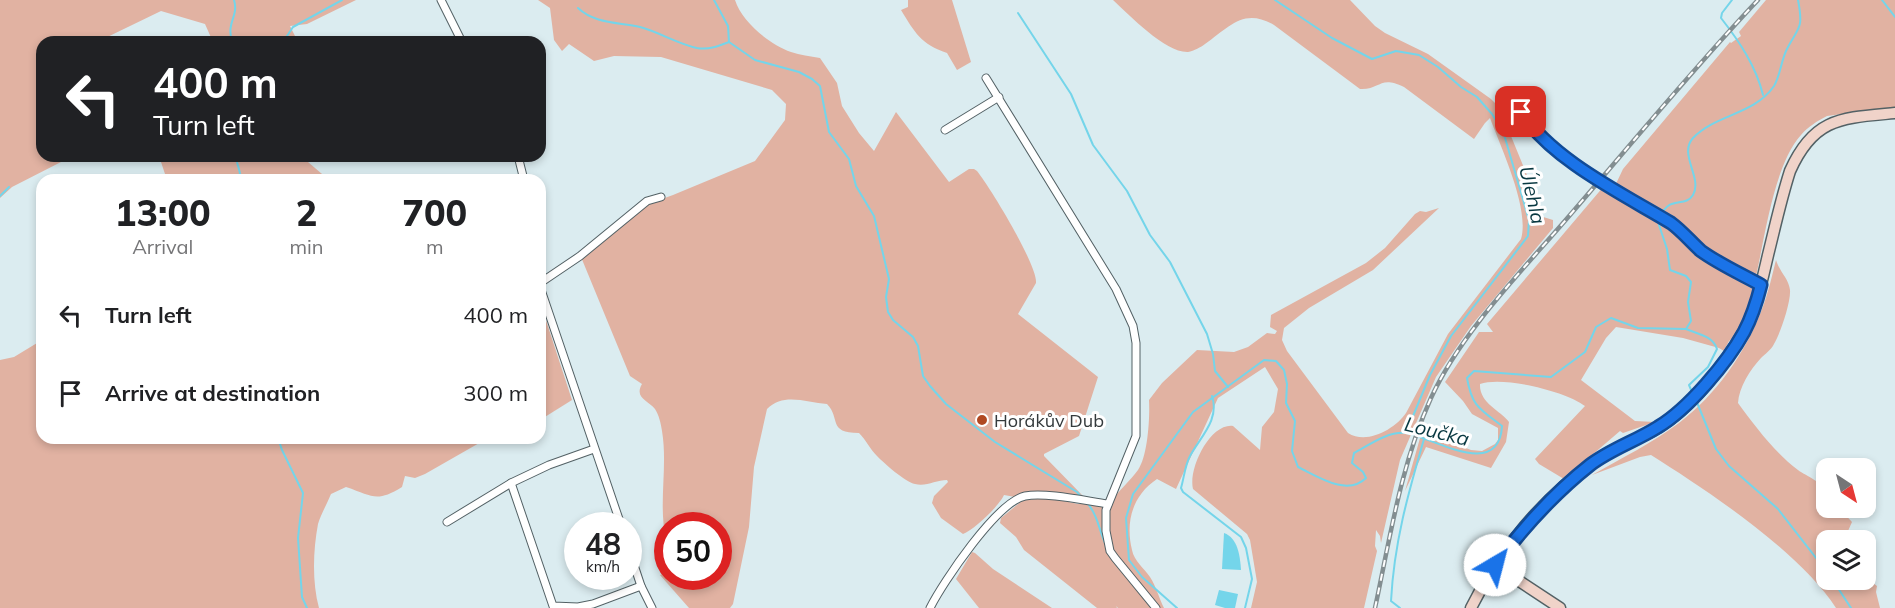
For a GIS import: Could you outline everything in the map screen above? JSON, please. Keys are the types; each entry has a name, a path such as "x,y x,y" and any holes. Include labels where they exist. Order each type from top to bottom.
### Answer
{"main road":[{"path":"1472,608 1495,565 1530,521 1591,464 1611,451 1659,427 1688,404 1739,341 1754,308 1761,285 1782,196 1794,161 1804,145 1820,129 1832,122 1895,113"},
{"path":"1495,565 1560,608"}],"street":[{"path":"441,0 459,36"},
{"path":"986,78 1116,289 1133,326 1136,343 1136,436 1108,504 1106,522 1110,551 1156,608"},
{"path":"945,130 999,97"},
{"path":"1518,110 1536,130 1572,162 1615,192 1680,230 1703,252 1761,285"},
{"path":"546,280 647,201 661,196"},
{"path":"546,303 616,512"},
{"path":"447,522 511,483 549,465 594,449"},
{"path":"511,483 553,606 578,607 593,604 630,590"},
{"path":"930,608 958,561 1008,505 1019,498 1040,495 1108,504"},
{"path":"642,588 652,608"}],"shaded area":[{"path":"0,0 356,0 307,24 290,26 295,36 210,36 205,24 161,11 109,36 36,36 36,162 61,162 12,187 0,198"},
{"path":"538,0 735,0 750,24 765,38 791,52 820,58 837,83 842,106 874,151 896,112 949,182 969,169 977,171 1012,227 1035,274 1036,283 1018,314 1098,377 1079,436 1044,454 1084,497 1028,493 1015,497 1004,495 986,517 963,534 941,518 932,503 934,496 948,482 947,480 923,485 911,483 880,459 859,433 839,428 827,404 796,400 781,401 767,409 754,467 749,527 733,604 730,608 689,608 673,590 732,590 732,512 663,512 664,445 660,420 655,409 641,396 642,384 630,376 581,257 593,250 648,204 755,161 785,120 786,104 772,90 661,57 614,56 594,61 569,44 562,51 554,40 550,8"},
{"path":"908,0 952,0 971,62 957,70 947,53 925,42 901,10 908,7"},
{"path":"1113,0 1350,0 1375,26 1428,54 1491,99 1504,112 1502,114 1531,185 1540,216 1553,220 1553,228 1471,326 1436,377 1400,460 1381,543 1376,530 1377,551 1364,608 1251,608 1257,582 1250,540 1247,534 1193,489 1194,470 1202,449 1216,432 1224,427 1233,426 1260,450 1262,427 1274,412 1278,389 1265,367 1218,398 1176,489 1157,479 1142,493 1133,510 1130,539 1133,554 1148,574 1164,608 1118,608 1116,606 1117,608 1097,608 1024,550 1016,537 1000,523 1001,518 1023,500 1050,498 1078,504 1111,502 1138,470 1144,456 1148,436 1149,400 1162,383 1197,350 1234,352 1248,347 1267,333 1275,334 1277,331 1270,327 1271,315 1366,263 1385,248 1415,214 1439,208 1373,270 1309,308 1284,328 1282,340 1287,351 1348,433 1364,437 1388,430 1406,413 1448,334 1521,239 1523,226 1518,195 1490,118 1474,139 1404,87 1390,82 1360,89 1274,25 1254,18 1237,21 1197,49 1188,52 1179,51 1148,32"},
{"path":"1766,0 1895,0 1895,107 1827,116 1813,124 1801,135 1784,164 1777,183 1756,276 1753,278 1689,243 1754,283 1746,315 1739,331 1729,341 1724,351 1683,338 1616,327 1606,338 1581,380 1635,421 1655,422 1623,433 1620,431 1564,479 1539,464 1535,459 1585,406 1576,400 1534,386 1503,382 1480,384 1486,401 1509,422 1506,442 1491,468 1426,447 1405,491 1422,431 1471,450 1482,451 1498,440 1498,428 1472,414 1445,382 1479,332 1493,332 1487,324 1604,186 1614,188 1623,169 1730,42 1741,36 1739,32"},
{"path":"161,162 308,162 322,174 165,174"},
{"path":"1776,260 1790,290 1787,310 1774,344 1749,373 1740,391 1738,403 1781,456 1816,481 1816,518 1848,518 1852,522 1848,530 1816,530 1816,583 1800,565 1751,524 1651,455 1592,475 1648,444 1693,412 1717,386 1738,357 1755,325 1766,297"},
{"path":"546,320 572,400 546,416"},
{"path":"36,344 36,444 478,444 425,474 415,478 405,476 402,487 386,495 369,495 346,487 331,494 318,524 315,545 314,577 319,608 0,608 0,360 14,357"},
{"path":"972,552 993,569 1052,608 979,608 956,579"},
{"path":"1877,586 1876,592 1880,608 1836,608 1822,590 1876,590"}],"water":[{"path":"1224,533 1229,535 1235,543 1241,570 1222,569"},
{"path":"1219,590 1238,594 1235,608 1215,605"}],"waterway":[{"path":"231,36 230,29 235,11 234,0"},
{"path":"287,36 293,27 342,0"},
{"path":"714,0 728,26 729,42"},
{"name":"Úlehla","path":"1275,0 1332,38 1372,59 1396,51 1419,55 1477,97 1503,131 1529,220 1528,236 1451,336 1430,375 1406,433"},
{"path":"1732,0 1721,18 1746,54 1763,95"},
{"name":"Loučka","path":"1177,608 1142,577 1129,560 1126,518 1133,494 1193,412 1264,360 1276,361 1284,370 1287,384 1286,403 1295,421 1292,451 1298,467 1332,483 1350,486 1366,478 1363,472 1352,463 1354,453 1392,434 1406,433 1463,452 1489,451 1498,442 1502,426 1474,401 1467,378 1474,371 1551,377 1585,352 1596,327 1611,318 1638,328 1686,329 1691,321 1688,302 1691,282 1686,276 1670,270 1659,216 1668,206 1688,200 1693,195 1695,181 1688,151 1693,138 1702,130 1756,103 1774,86 1786,51 1799,28 1798,0"},
{"path":"1882,0 1895,17"},
{"path":"578,8 599,20 640,27 697,48 710,48 729,42 755,60 799,72 820,86 829,132 849,159 856,186 874,216 889,279 886,297 888,312 893,320 913,337 918,346 923,376 946,404 995,442 1077,492 1082,498"},
{"path":"1018,13 1071,94 1093,145 1127,191 1150,235 1170,262 1207,334 1215,371 1228,387"},
{"path":"237,162 240,174"},
{"path":"0,196 9,187"},
{"path":"1686,329 1709,338 1717,349 1708,367 1689,385 1692,392"},
{"path":"1212,396 1214,405 1211,421 1188,460 1181,488 1183,492 1241,537 1246,548 1252,579 1245,608"},
{"path":"1696,400 1716,449 1729,466 1778,509 1816,558"},
{"path":"1400,608 1391,601 1395,559 1407,499 1424,439"},
{"path":"280,444 303,493 298,538 302,597 307,608"},
{"path":"1088,504 1094,513 1106,545"},
{"path":"1839,590 1851,608"}],"railway":[{"path":"1375,608 1397,502 1412,449 1431,398 1459,349 1494,302 1686,79 1758,0"}],"place":[{"name":"Horákův Dub","path":"982,420"}],"route":[{"path":"1495,565 1530,521 1591,464 1611,451 1650,433 1688,404 1739,341 1754,308 1761,285 1703,252 1673,225 1615,192 1580,167 1530,125 1521,112"}]}
